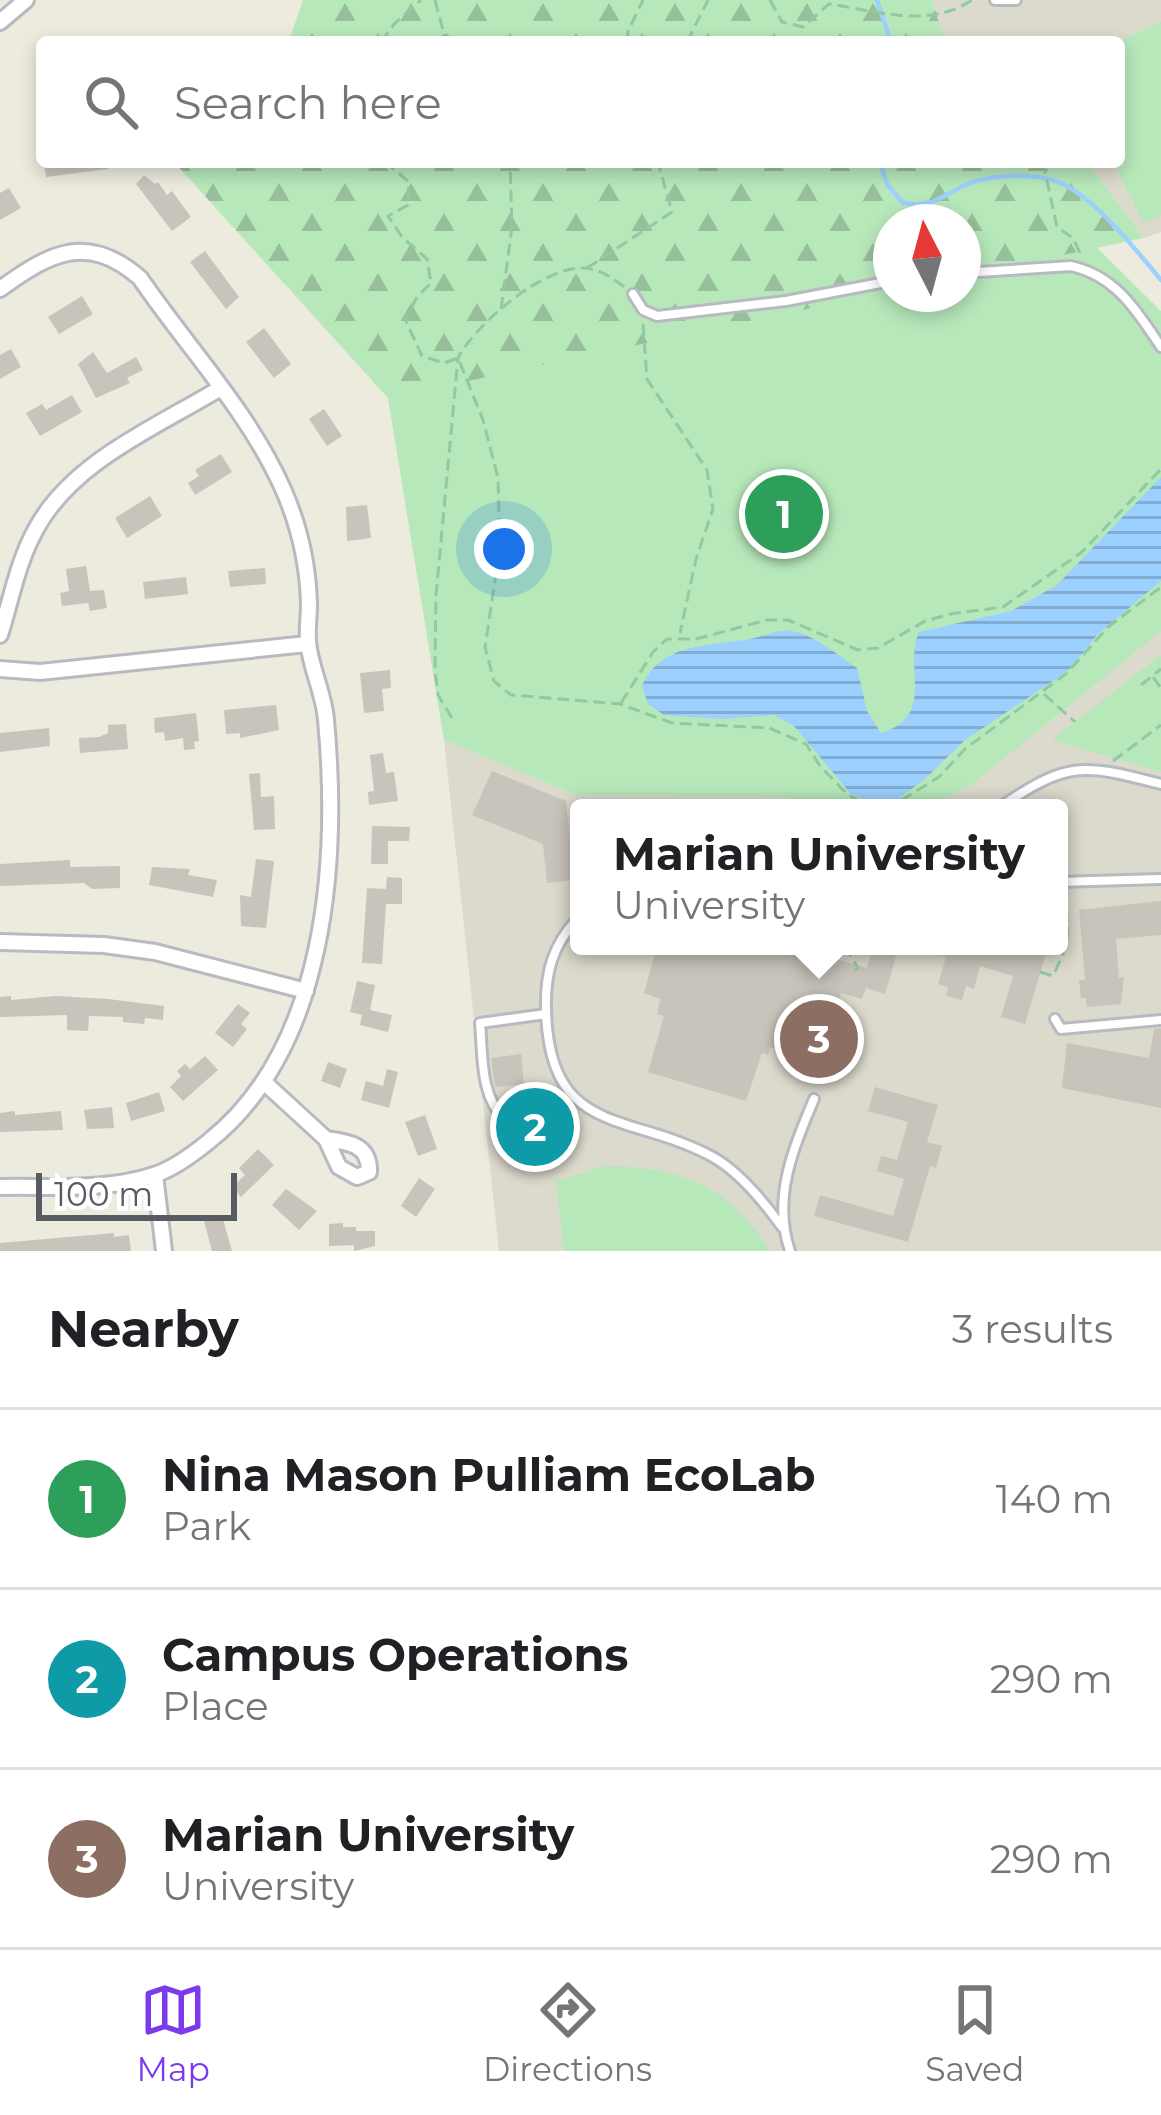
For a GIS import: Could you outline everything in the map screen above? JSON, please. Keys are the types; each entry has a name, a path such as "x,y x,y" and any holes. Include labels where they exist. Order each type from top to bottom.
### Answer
{"street":[{"path":"0,22 26,0"},
{"path":"0,289 37,262 59,253 102,254 140,278 267,456 290,507 306,574 308,644 325,711 328,805 322,898 306,991 290,1039 265,1083 214,1138 155,1175 76,1185 0,1187"},
{"path":"0,635 28,545 53,502 95,465 219,388"},
{"path":"0,669 40,672 308,644"},
{"path":"0,942 67,942 155,952 306,991"},
{"path":"265,1083 326,1139"},
{"path":"155,1175 164,1251"}],"lane":[{"path":"994,0 1016,0"},
{"path":"981,272 1083,269 1126,296 1161,346"},
{"path":"633,294 643,310 657,316 787,301 873,284"},
{"path":"1015,799 1053,776 1090,766 1161,784"},
{"path":"1068,885 1161,879"},
{"path":"570,930 551,956 545,977 551,1063 571,1093 596,1117 711,1156 766,1205 782,1227 790,1251"},
{"path":"505,1120 491,1107 487,1093 480,1023 546,1014"},
{"path":"1055,1019 1061,1029 1161,1020"},
{"path":"782,1227 784,1186 796,1140 814,1100"}],"path":[{"path":"385,36 421,0"},
{"path":"435,0 448,36"},
{"path":"628,36 643,0"},
{"path":"690,36 708,0"},
{"path":"770,0 782,22 803,27 829,2 925,18 972,0"},
{"path":"393,168 409,182 408,205 388,216 402,237 427,259 430,283 405,319 422,356 444,363 458,358"},
{"path":"501,311 512,227 511,168"},
{"path":"586,268 672,212 660,168"},
{"path":"1044,168 1057,227 1079,247 1083,269"},
{"path":"452,718 438,695 436,595 458,358 470,335 555,273 601,270 633,294"},
{"path":"643,310 647,379 706,470 713,508 680,637"},
{"path":"458,358 483,420 498,478 500,547 485,647 494,681 511,695 620,704 672,723 769,728 806,744 820,766 856,799"},
{"path":"620,704 652,652 667,639 696,639 767,620 788,620 858,650 878,649 925,622 1003,607 1082,552 1161,469"},
{"path":"902,799 928,784 965,749 1081,661 1108,627 1161,586"},
{"path":"1141,685 1161,669"},
{"path":"1152,676 1161,688"},
{"path":"1042,692 1075,722"},
{"path":"1102,770 1161,725"},
{"path":"1068,916 1068,938"},
{"path":"850,955 858,968 850,974"},
{"path":"1040,972 1053,976 1062,955"}],"shaded area":[{"path":"932,0 1161,0 1161,232 1144,238 1092,168 1125,168 1125,36 943,36"},
{"path":"1161,630 1161,1251 499,1251 444,740 576,795 794,799 570,799 570,955 1068,955 1068,799 942,799 970,786"}],"green space":[{"path":"303,0 932,0 943,36 289,36"},
{"path":"1161,21 1161,215 1144,223 1116,168 1125,168 1125,39"},
{"path":"179,168 1092,168 1144,238 981,272 981,204 873,204 873,295 388,398"},
{"path":"1063,214 1161,311 1161,631 970,786 942,799 576,795 444,740 388,398 873,246 873,312 981,312 981,225"},
{"path":"1161,655 1161,772 1052,740"},
{"path":"606,1166 657,1170 701,1184 738,1210 769,1251 564,1251 556,1181"}],"water":[{"path":"1161,477 1161,581 1097,635 1069,670 965,740 898,799 851,794 794,726 774,715 721,719 664,715 648,704 642,686 662,660 676,653 792,631 818,641 857,668 867,711 881,733 898,725 913,703 919,632 1011,611 1057,585"}],"building":[{"path":"45,168 108,169 46,177"},
{"path":"144,175 158,182 167,195 172,191 191,217 172,231 136,184"},
{"path":"9,188 21,208 0,220 0,193"},
{"path":"205,251 239,297 226,309 190,262"},
{"path":"82,296 93,314 59,334 48,317"},
{"path":"264,328 291,364 274,378 246,342"},
{"path":"11,349 21,367 0,379 0,355"},
{"path":"93,352 107,373 136,357 143,370 127,378 130,383 96,398 78,364"},
{"path":"72,395 82,412 40,436 26,413 42,404 46,410"},
{"path":"324,409 342,436 327,446 309,419"},
{"path":"221,454 232,472 195,495 188,483 199,476 195,470"},
{"path":"150,496 162,516 127,538 115,518"},
{"path":"367,505 371,538 347,541 346,507"},
{"path":"86,566 90,591 104,590 107,608 90,611 88,603 62,606 60,593 69,591 66,569"},
{"path":"265,568 266,584 230,587 228,571"},
{"path":"186,577 188,594 145,599 143,582"},
{"path":"390,670 391,688 382,689 384,711 364,713 360,673"},
{"path":"276,705 279,730 240,738 240,733 226,734 224,710"},
{"path":"196,713 199,741 194,742 195,749 184,750 183,738 165,741 164,732 155,733 154,718"},
{"path":"126,724 128,749 80,753 79,738 99,737 108,733 108,725"},
{"path":"49,728 50,746 0,752 0,733"},
{"path":"383,753 386,773 394,772 398,801 369,805 368,792 374,791 370,755"},
{"path":"492,771 566,801 570,880 547,883 543,844 472,815"},
{"path":"260,773 261,797 274,796 275,829 254,830 249,774"},
{"path":"372,826 410,827 409,841 388,841 388,864 371,864"},
{"path":"256,859 274,861 266,928 241,926 240,895 251,897"},
{"path":"70,860 70,867 120,866 120,888 92,889 84,883 0,886 0,864"},
{"path":"152,867 190,869 188,875 217,880 213,897 149,885"},
{"path":"387,877 402,878 402,904 386,904 382,964 362,963 367,888 386,889"},
{"path":"1161,901 1161,935 1116,939 1119,978 1124,977 1121,1004 1087,1007 1079,980 1085,980 1079,910"},
{"path":"655,955 822,955 867,968 871,955 896,955 885,994 866,988 862,999 841,993 818,1060 770,1047 768,1055 762,1053 746,1101 648,1072 664,1016 657,1014 660,999 644,993"},
{"path":"941,955 1045,955 1025,1024 1001,1017 1013,976 980,966 974,989 966,986 962,1000 946,996 948,987 938,984 946,957"},
{"path":"357,981 375,985 370,1010 392,1015 388,1032 360,1025 362,1015 350,1012"},
{"path":"11,996 11,1000 56,996 164,1006 163,1020 145,1018 144,1024 123,1022 123,1017 89,1016 88,1031 67,1030 67,1015 0,1017 0,997"},
{"path":"238,1004 250,1013 241,1024 247,1029 233,1047 215,1033"},
{"path":"1161,1028 1161,1108 1062,1088 1067,1043 1149,1058 1154,1029"},
{"path":"521,1054 524,1084 495,1087 491,1058"},
{"path":"205,1056 218,1070 183,1101 170,1087 181,1076 177,1071 185,1064 190,1069"},
{"path":"328,1062 347,1069 340,1088 321,1081"},
{"path":"387,1069 398,1072 389,1108 361,1100 366,1081 383,1086"},
{"path":"875,1087 938,1105 927,1142 942,1146 936,1168 930,1166 908,1242 814,1216 820,1195 893,1216 904,1179 877,1171 881,1156 897,1160 908,1122 868,1111"},
{"path":"159,1092 165,1111 131,1121 126,1103"},
{"path":"543,1099 565,1123 527,1155 506,1131"},
{"path":"112,1107 114,1128 87,1129 84,1110"},
{"path":"15,1111 15,1115 61,1111 63,1130 0,1132 0,1113"},
{"path":"425,1115 437,1149 418,1156 405,1122"},
{"path":"258,1149 274,1165 241,1197 232,1187 245,1175 239,1168"},
{"path":"419,1178 435,1189 416,1217 401,1206"},
{"path":"286,1189 317,1211 299,1230 272,1205"},
{"path":"222,1216 232,1251 212,1251 204,1221"},
{"path":"343,1223 356,1231 375,1231 375,1246 354,1251 354,1245 329,1246 329,1224"},
{"path":"114,1233 114,1237 129,1235 131,1251 0,1251 0,1243"}],"waterway":[{"path":"877,0 889,36"},
{"path":"882,168 887,184 903,203 915,204 992,178 1027,176 1058,182 1100,211 1161,280"}],"place":[{"name":"Nina Mason Pulliam EcoLab","path":"784,514"},
{"name":"Marian University","path":"819,1039"},
{"name":"Campus Operations","path":"535,1127"}]}
